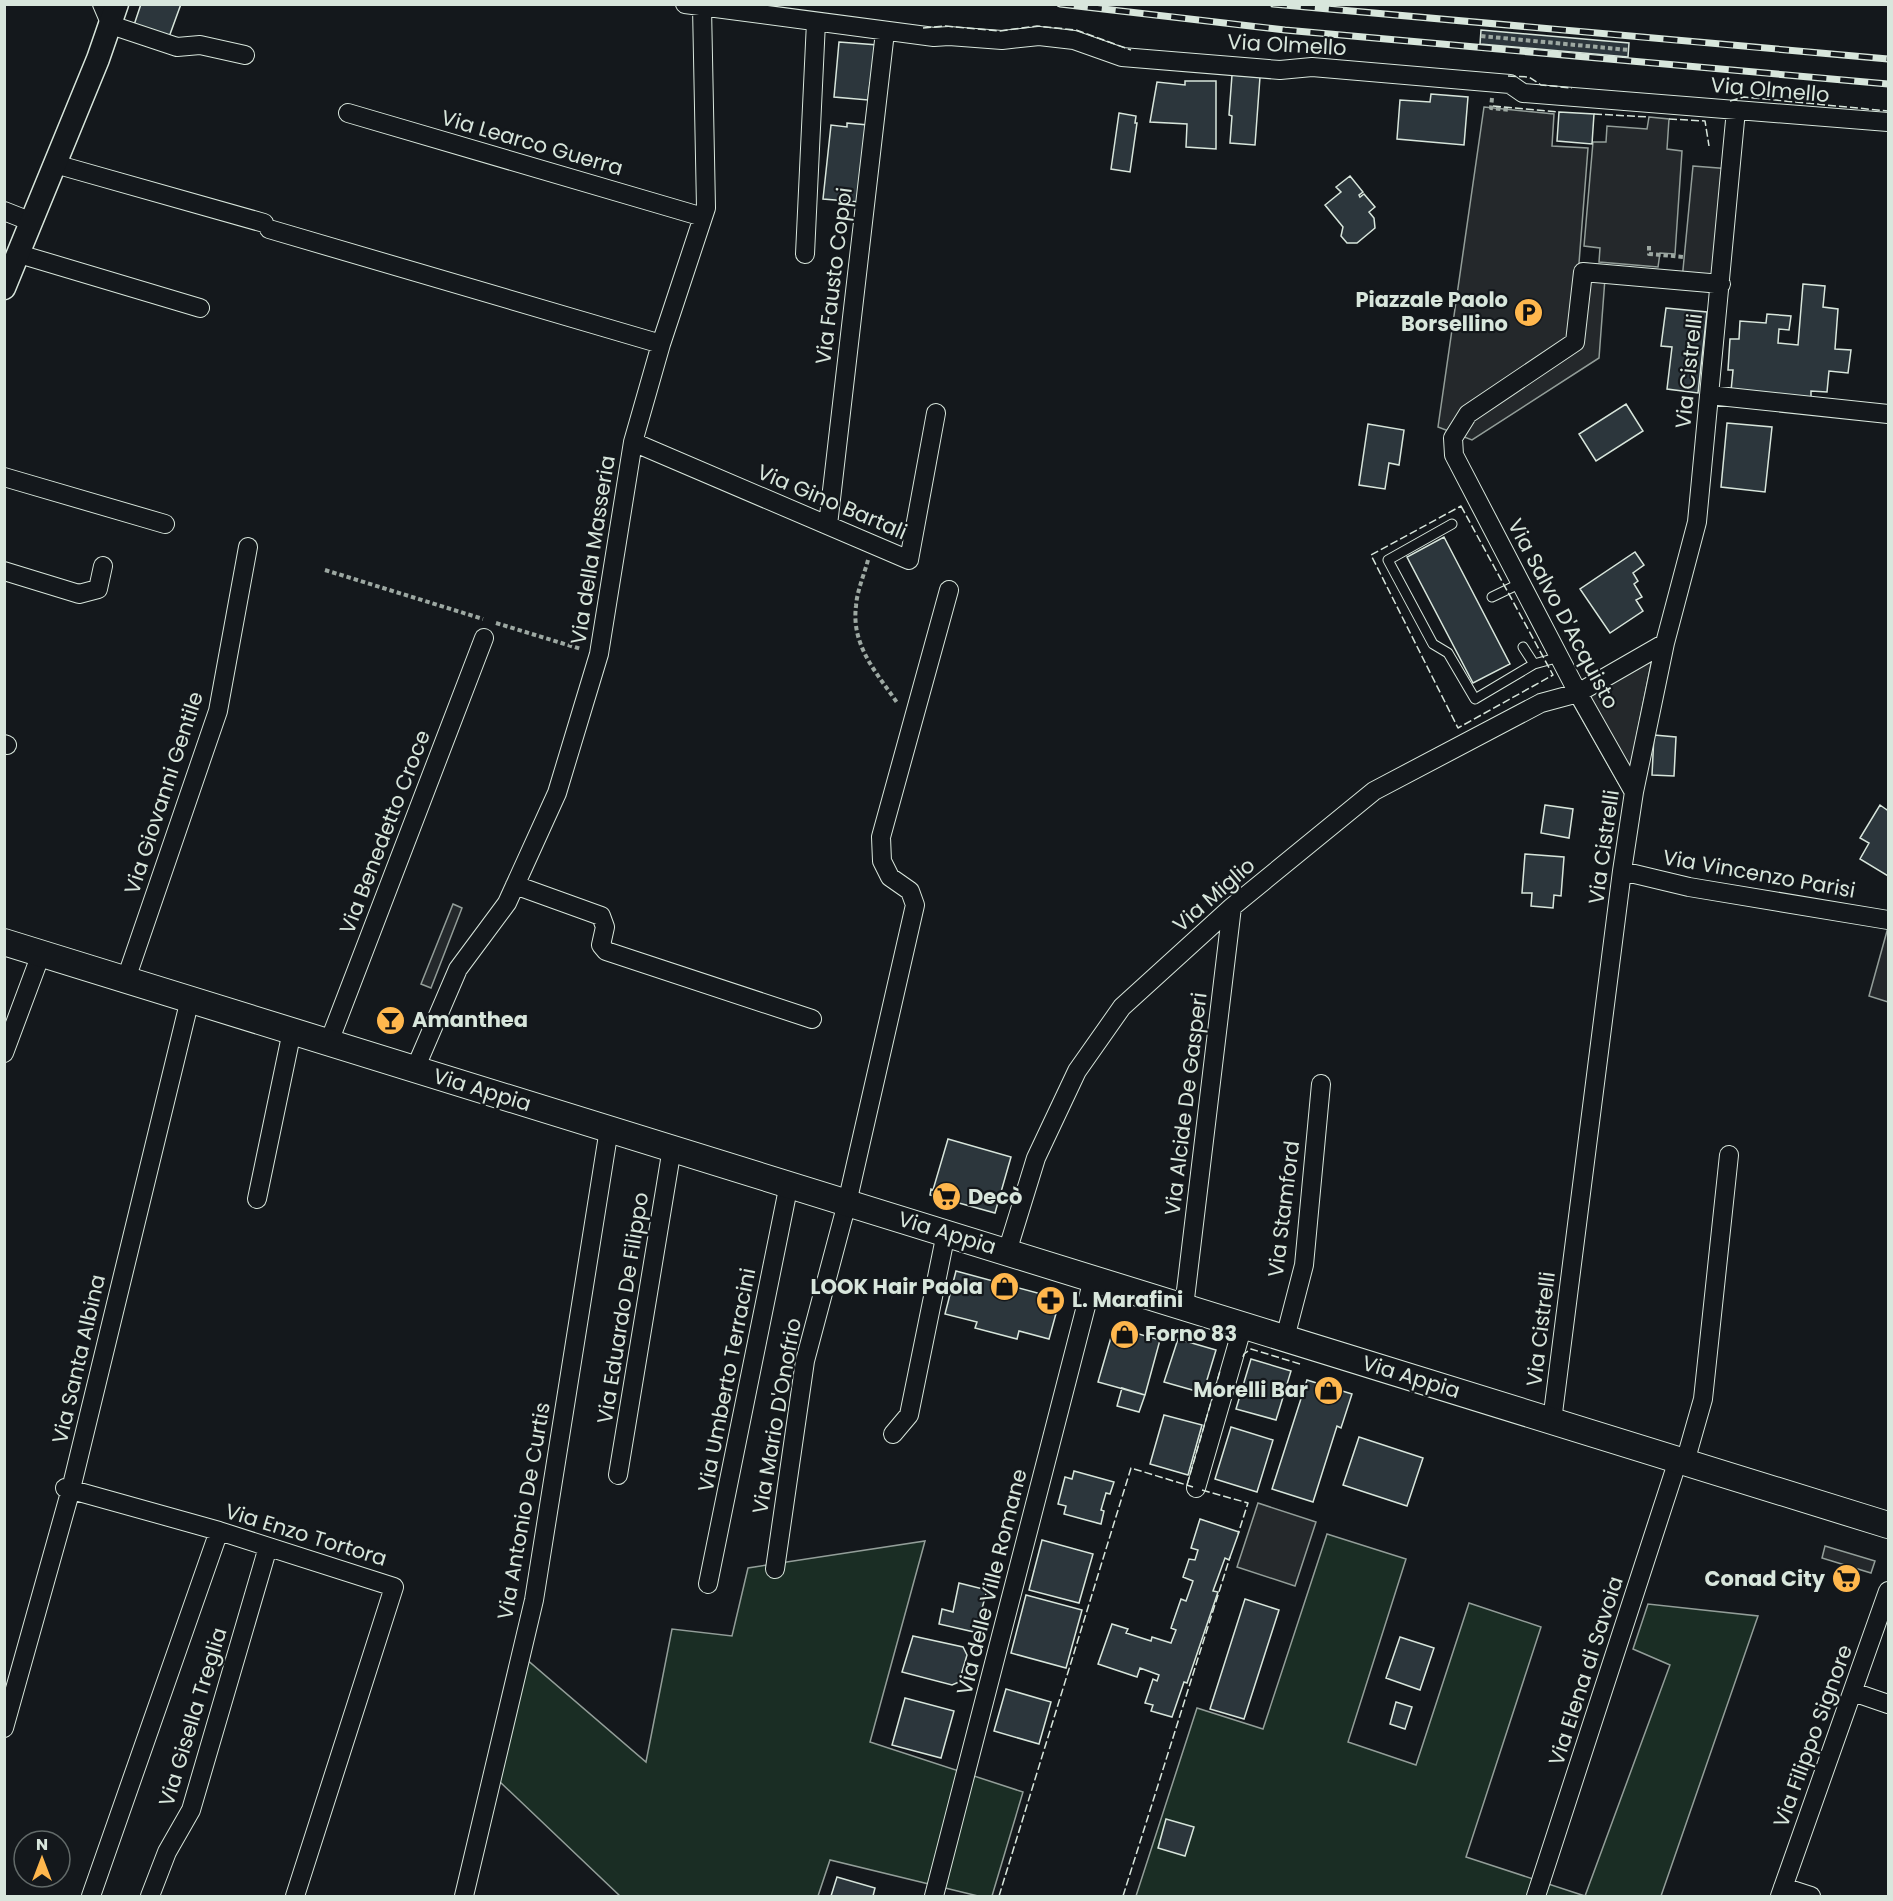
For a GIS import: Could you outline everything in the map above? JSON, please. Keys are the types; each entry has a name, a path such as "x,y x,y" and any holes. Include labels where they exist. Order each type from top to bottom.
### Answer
{"main road":[{"name":"Via Appia","path":"4,942 1888,1525"}],"street":[{"name":"Via Olmello","path":"694,6 934,37 1002,40 1039,36 1074,40 1122,57 1280,70 1312,67 1510,84 1523,93 1888,122"},
{"name":"Via della Masseria","path":"415,1069 458,969 507,903 557,793 599,654 633,442 661,344 706,208 694,6"},
{"path":"4,288 55,164 110,11 177,47 200,45 245,56"},
{"path":"805,254 816,22"},
{"name":"Via Fausto Coppi","path":"828,525 885,32"},
{"path":"1720,284 1736,110"},
{"name":"Via Learco Guerra","path":"348,113 703,217"},
{"path":"55,164 661,344"},
{"path":"4,211 32,222"},
{"path":"19,254 200,308"},
{"name":"Via Salvo D'Acquisto","path":"1634,792 1578,693 1454,455 1453,438 1468,414 1575,342 1583,272 1720,284"},
{"name":"Via Cistrelli","path":"1552,1421 1634,792 1665,643 1697,522 1720,284"},
{"path":"1709,395 1888,414"},
{"name":"Via Gino Bartali","path":"633,442 909,560 936,412"},
{"path":"4,477 165,524"},
{"name":"Via Giovanni Gentile","path":"126,979 218,711 248,547"},
{"path":"4,571 79,594 98,589 103,566"},
{"name":"Via Mario D'Onofrio","path":"775,1569 805,1361 847,1203 915,906 910,891 890,877 882,861 882,837 949,590"},
{"name":"Via Benedetto Croce","path":"329,1042 484,638"},
{"name":"Via Miglio","path":"1007,1252 1036,1158 1077,1071 1122,1007 1232,907 1374,791 1541,703 1578,693 1665,643"},
{"name":"Via Vincenzo Parisi","path":"1622,871 1689,887 1888,920"},
{"path":"515,885 601,916 605,927 601,945 606,951 812,1019"},
{"name":"Via Alcide De Gasperi","path":"1184,1307 1232,907"},
{"path":"4,1053 41,954"},
{"name":"Via Santa Albina","path":"4,1728 68,1489 190,999"},
{"path":"257,1199 292,1031"},
{"name":"Via Stamford","path":"1285,1338 1304,1265 1321,1084"},
{"name":"Via Antonio De Curtis","path":"464,1896 534,1600 609,1129"},
{"name":"Via Eduardo De Filippo","path":"618,1475 672,1148"},
{"name":"Via Elena di Savoia","path":"1536,1896 1703,1399 1729,1155"},
{"name":"Via Umberto Terracini","path":"708,1584 789,1184"},
{"path":"893,1434 909,1415 946,1233"},
{"name":"Via delle Ville Romane","path":"934,1896 1093,1279"},
{"path":"1196,1488 1243,1325"},
{"name":"Via Enzo Tortora","path":"68,1489 219,1531 394,1587 295,1896"},
{"path":"91,1896 219,1531"},
{"name":"Via Gisella Treglia","path":"150,1896 167,1852 190,1810 268,1546"},
{"name":"Via Filippo Signore","path":"1782,1892 1888,1591"},
{"path":"1853,1692 1888,1704"},
{"path":"1782,1892 1811,1896"}],"lane":[{"path":"1452,524 1388,560 1433,644 1448,653 1475,699 1534,664 1560,657"},
{"path":"1492,597 1521,584"},
{"path":"1523,647 1534,664"}],"path":[{"path":"1481,36 1629,50"},
{"path":"1491,108 1510,110"},
{"path":"1649,246 1649,254 1684,257"},
{"path":"873,544 856,605 855,629 861,651 912,724"},
{"path":"325,570 485,619"},
{"path":"496,623 599,654"}],"green space":[{"path":"1327,1534 1406,1559 1348,1742 1416,1765 1469,1603 1541,1627 1466,1857 1585,1896 1136,1896 1197,1708 1263,1729"},
{"path":"925,1541 870,1742 1023,1792 992,1896 978,1896 830,1860 818,1896 620,1896 499,1781 526,1659 646,1762 672,1629 732,1636 748,1568"},
{"path":"1648,1604 1758,1616 1661,1896 1585,1896 1670,1665 1633,1649"}],"shaded area":[{"name":"Piazzale Paolo Borsellino","path":"1484,107 1554,114 1552,146 1588,148 1579,263 1606,265 1599,358 1472,440 1438,427"},
{"path":"1649,117 1669,119 1667,149 1682,151 1675,254 1660,253 1658,267 1599,262 1600,248 1584,246 1593,142 1606,142 1607,126 1647,129"},
{"path":"1693,166 1731,169 1721,284 1682,280"},
{"path":"1656,639 1625,795 1566,691"},
{"path":"453,904 462,908 431,988 421,984"},
{"path":"1888,932 1888,1002 1869,996"},
{"path":"1258,1503 1316,1522 1295,1586 1237,1567"},
{"path":"1825,1546 1875,1561 1871,1573 1822,1558"}],"building":[{"path":"141,4 181,4 169,37 134,25"},
{"path":"1481,30 1629,43 1628,57 1480,44"},
{"path":"839,42 878,45 874,84 870,83 868,100 834,97"},
{"path":"1232,75 1260,77 1255,145 1230,143 1232,116 1229,115"},
{"path":"1185,81 1216,81 1216,149 1186,147 1187,124 1150,122 1157,82 1185,85"},
{"path":"1431,94 1468,97 1464,145 1397,139 1400,100 1430,102"},
{"path":"1559,112 1594,114 1592,144 1557,141"},
{"path":"1119,113 1136,116 1130,172 1111,169"},
{"path":"847,123 868,125 860,202 823,199 831,125 847,127"},
{"path":"1350,176 1363,192 1359,195 1360,197 1364,194 1375,207 1369,212 1374,218 1375,228 1357,243 1347,243 1341,236 1343,227 1325,205 1341,192 1336,187"},
{"path":"1803,284 1825,286 1823,307 1838,309 1835,349 1851,350 1848,373 1829,371 1827,392 1811,391 1811,398 1731,391 1733,370 1728,370 1730,339 1739,339 1740,321 1766,323 1767,314 1791,316 1789,330 1779,329 1778,343 1798,345"},
{"path":"1666,308 1707,312 1698,393 1667,389 1672,347 1661,346"},
{"path":"1626,404 1643,431 1596,461 1579,434"},
{"path":"1727,423 1772,427 1765,492 1721,487"},
{"path":"1368,424 1404,430 1399,465 1389,463 1385,489 1359,485"},
{"path":"1444,537 1510,664 1473,683 1407,557"},
{"path":"1635,552 1644,565 1633,573 1638,581 1634,584 1642,597 1636,600 1643,611 1610,633 1580,589"},
{"path":"1654,735 1676,737 1674,776 1652,775"},
{"path":"1545,805 1573,809 1569,838 1541,833"},
{"path":"1880,805 1887,810 1888,808 1888,876 1860,859 1869,843 1860,838"},
{"path":"1525,854 1564,857 1561,896 1554,895 1553,908 1531,906 1532,893 1522,893"},
{"path":"948,1139 1011,1157 995,1213 930,1195"},
{"path":"956,1271 1060,1299 1049,1339 1019,1331 1017,1339 975,1328 977,1322 945,1314"},
{"path":"1114,1327 1160,1340 1145,1395 1098,1382"},
{"path":"1178,1339 1216,1350 1203,1393 1164,1382"},
{"path":"1251,1359 1291,1371 1276,1420 1236,1409"},
{"path":"1307,1380 1352,1394 1341,1428 1337,1426 1313,1502 1272,1489"},
{"path":"1122,1388 1145,1395 1139,1412 1117,1406"},
{"path":"1164,1415 1202,1425 1188,1475 1150,1464"},
{"path":"1231,1427 1273,1440 1257,1492 1215,1479"},
{"path":"1359,1437 1423,1458 1407,1506 1343,1485"},
{"path":"1074,1471 1114,1482 1110,1494 1106,1493 1101,1510 1104,1511 1101,1524 1064,1514 1066,1506 1058,1504 1065,1477 1072,1479"},
{"path":"1200,1519 1239,1532 1229,1560 1225,1558 1213,1591 1218,1592 1187,1683 1184,1682 1172,1717 1151,1711 1153,1705 1145,1703 1153,1679 1157,1681 1159,1675 1140,1668 1137,1677 1098,1664 1112,1624 1128,1629 1126,1633 1151,1641 1152,1637 1171,1643 1176,1630 1171,1628 1181,1599 1186,1601 1193,1581 1183,1577 1189,1559 1195,1560 1198,1550 1191,1548"},
{"path":"1042,1540 1093,1554 1079,1603 1029,1590"},
{"path":"959,1583 987,1590 980,1616 987,1618 983,1634 939,1624 942,1609 953,1612"},
{"path":"1026,1595 1082,1610 1066,1668 1011,1653"},
{"path":"1245,1599 1279,1610 1244,1719 1210,1709"},
{"path":"913,1636 963,1647 967,1655 959,1682 952,1685 902,1672"},
{"path":"1400,1637 1434,1648 1420,1690 1386,1678"},
{"path":"1006,1689 1051,1702 1039,1744 994,1731"},
{"path":"905,1698 954,1711 941,1758 892,1745"},
{"path":"1396,1702 1412,1707 1405,1729 1390,1724"},
{"path":"1166,1819 1194,1827 1185,1856 1158,1848"},
{"path":"837,1877 875,1888 873,1896 831,1896"}],"railway":[{"path":"1060,4 1285,30 1888,84"},
{"path":"1273,4 1888,59"}],"fence":[{"path":"923,28 946,26 1000,31 1037,26 1076,30 1131,50"},
{"path":"1508,76 1529,77 1541,85 1572,88"},
{"path":"1730,101 1744,97 1888,111"},
{"path":"1493,106 1559,112"},
{"path":"1594,114 1649,117"},
{"path":"1669,119 1705,121 1709,146"},
{"path":"1461,506 1553,675 1458,728 1371,555 1461,506"},
{"path":"1243,1357 1251,1349 1300,1364"},
{"path":"1187,1485 1220,1371"},
{"path":"999,1896 1131,1468 1193,1487"},
{"path":"1202,1490 1248,1503 1238,1534"},
{"path":"1123,1896 1230,1557"}],"place":[{"name":"Piazzale Paolo Borsellino","path":"1529,312"},
{"name":"Amanthea","path":"391,1020"},
{"name":"Decò","path":"947,1197"},
{"name":"LOOK Hair Paola","path":"1004,1287"},
{"name":"L. Marafini","path":"1051,1300"},
{"name":"Forno 83","path":"1124,1334"},
{"name":"Morelli Bar","path":"1329,1390"},
{"name":"Conad City","path":"1846,1579"}]}
